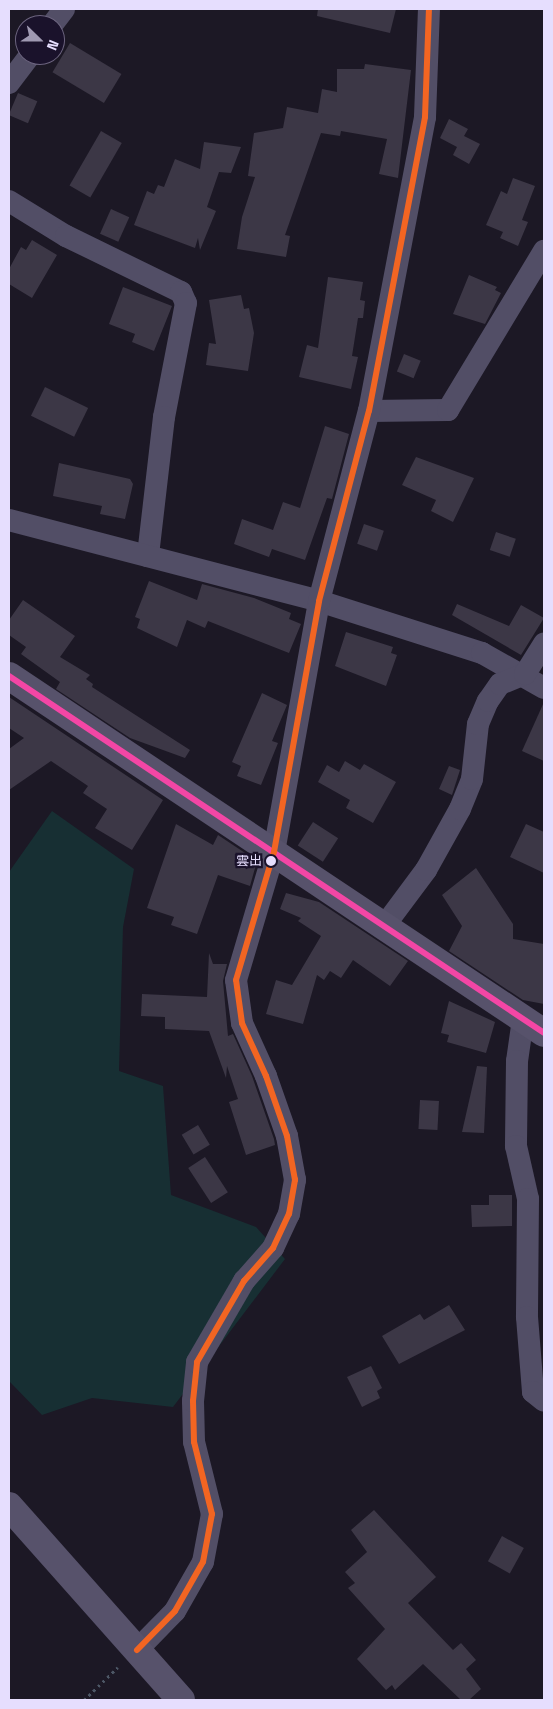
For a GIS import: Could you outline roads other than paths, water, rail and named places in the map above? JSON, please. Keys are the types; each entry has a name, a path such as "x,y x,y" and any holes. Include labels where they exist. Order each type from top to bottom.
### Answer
{"main road":[{"path":"9,676 534,1026"},
{"path":"9,1506 181,1700"}],"street":[{"path":"137,1650 175,1611 203,1562 212,1514 194,1442 192,1401 197,1362 228,1305 273,1248 289,1214 295,1180 275,1102 242,1023 236,980 274,852 318,601 368,411 426,117 429,9"},
{"path":"9,83 22,65"},
{"path":"9,201 66,236 181,292 186,303 164,417 148,556"},
{"path":"368,411 448,410 544,251"},
{"path":"9,520 318,601 482,653 525,674 544,688"},
{"path":"385,925 426,870 460,809 472,779 478,724 488,701 500,684 525,674 544,643"},
{"path":"534,1026 517,1061 516,1146 528,1199 527,1317 533,1392 544,1401"}],"place":[{"name":"雲出","path":"271,861"}]}
